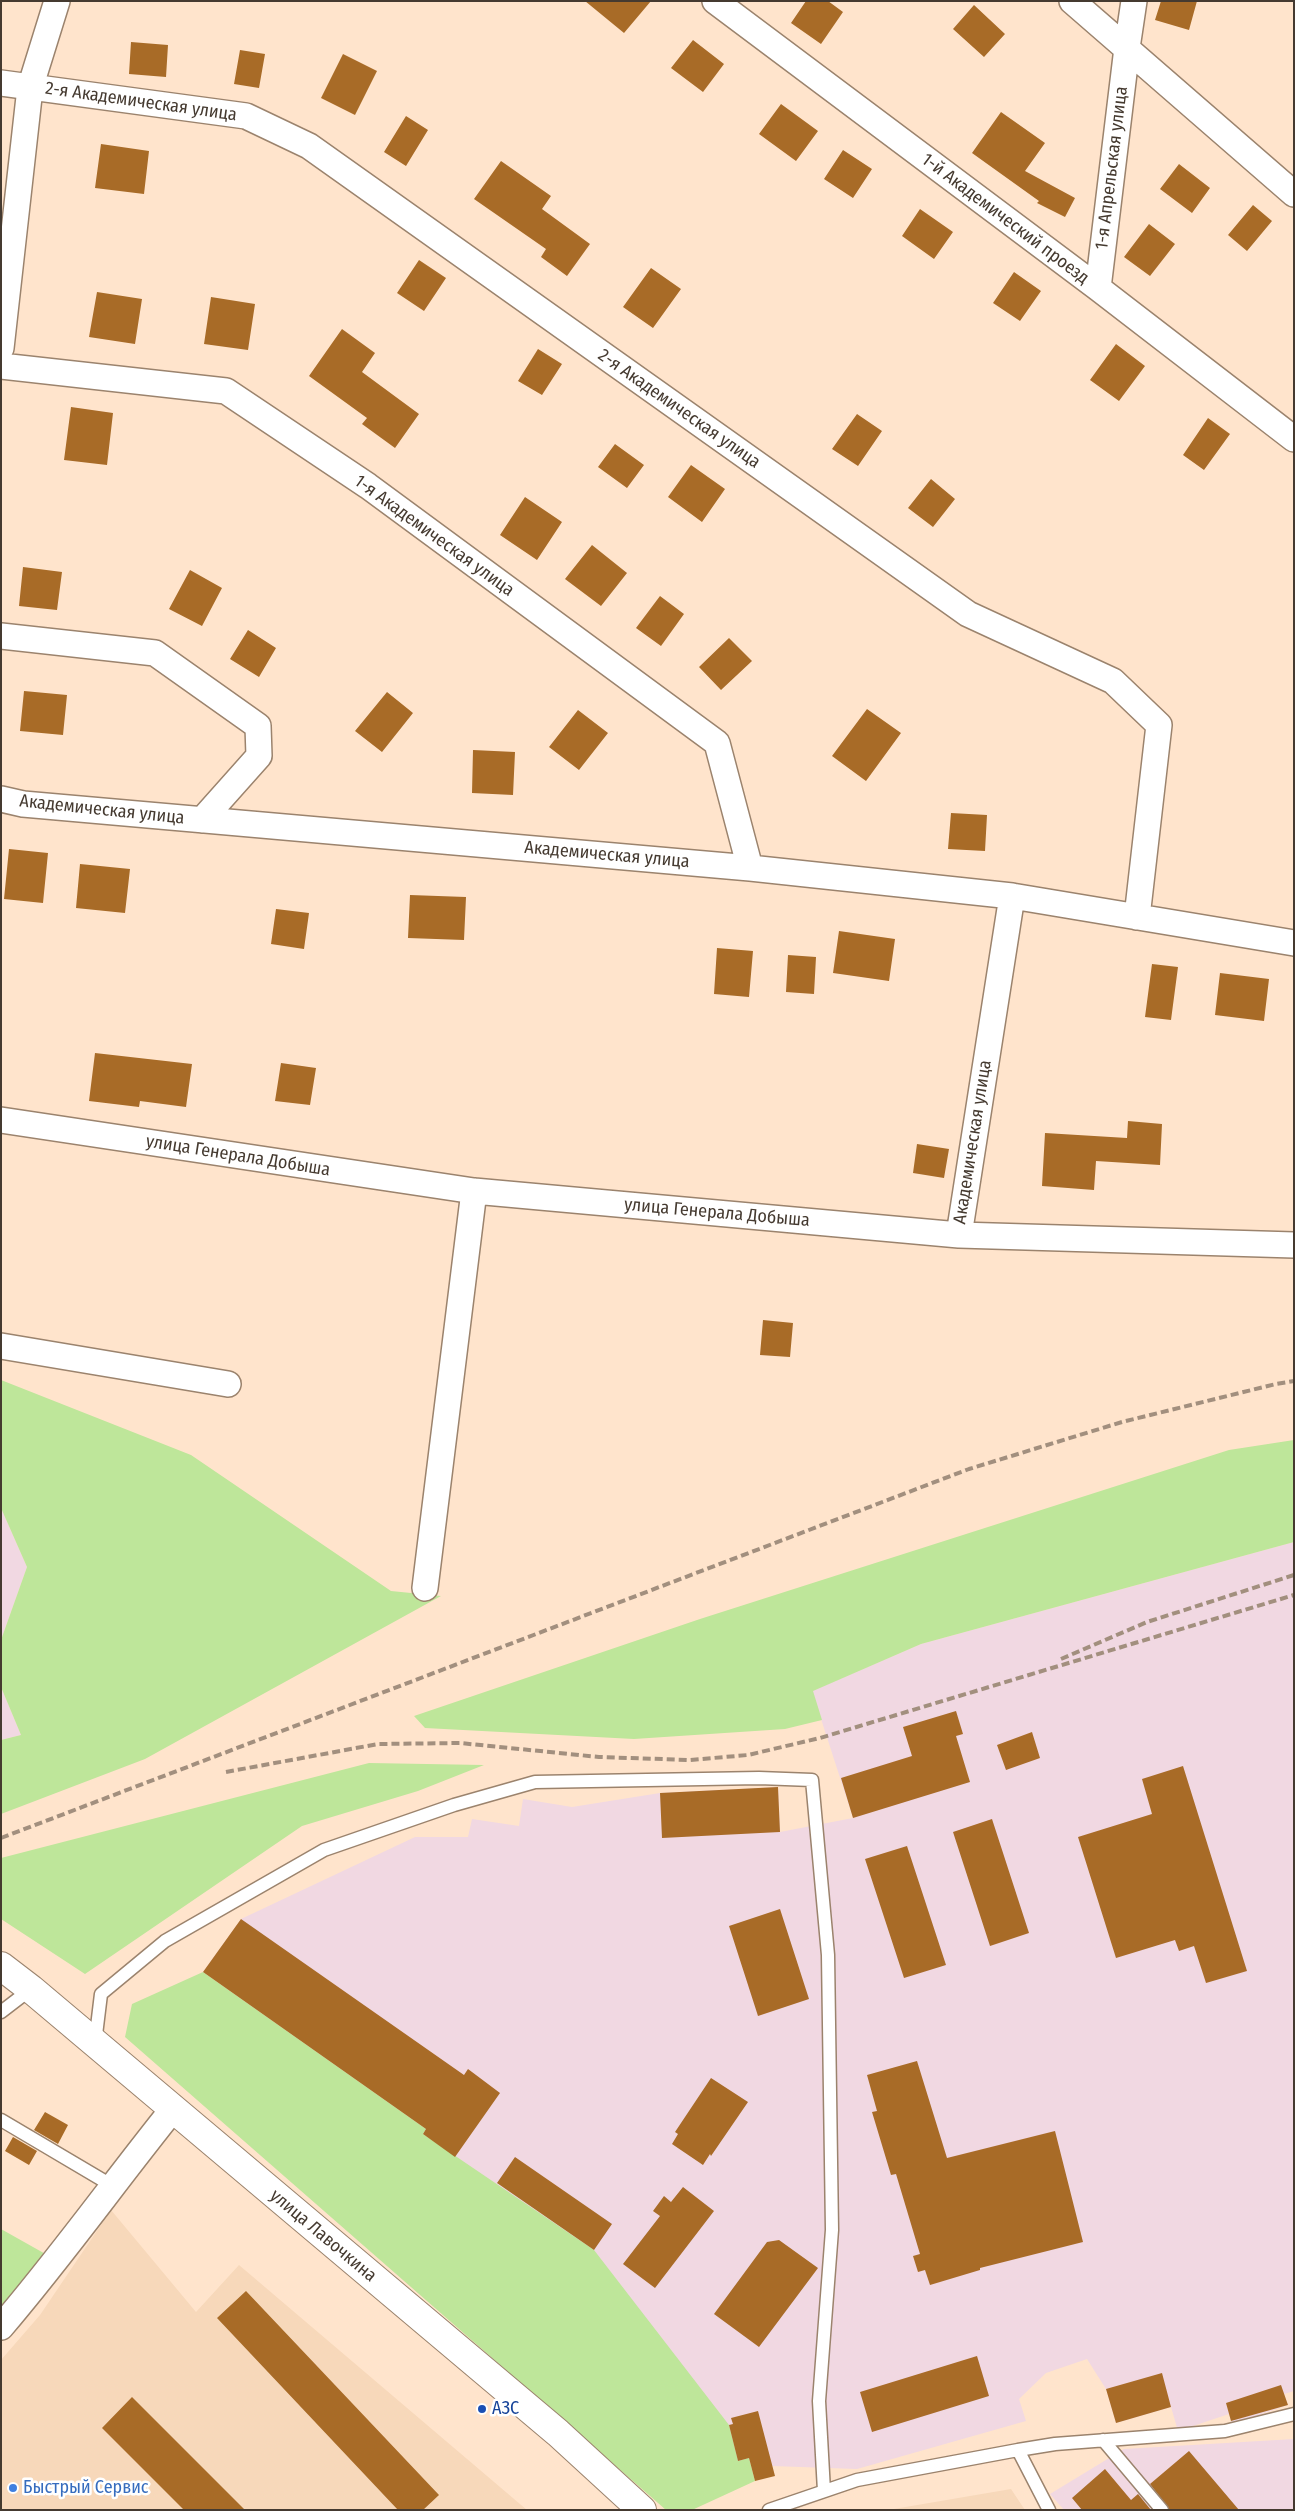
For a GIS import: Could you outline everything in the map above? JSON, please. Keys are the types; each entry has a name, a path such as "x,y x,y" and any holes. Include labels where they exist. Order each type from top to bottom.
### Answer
{"main road":[{"name":"улица Лавочкина","path":"1,1966 31,1989 558,2433 642,2510"}],"street":[{"path":"1,348 30,88 57,1"},
{"name":"1-й Академический проезд","path":"715,1 1098,288 1294,439"},
{"path":"1072,1 1294,194"},
{"name":"1-я Апрельская улица","path":"1098,288 1134,1"},
{"name":"2-я Академическая улица","path":"1,83 246,116 309,146 968,614 1113,681 1159,725 1137,917"},
{"name":"1-я Академическая улица","path":"1,366 226,391 368,486 717,743 750,868"},
{"name":"Академическая улица","path":"1,636 155,653 258,726 259,756 202,820"},
{"name":"Академическая улица","path":"1,800 23,804 750,868 1012,896 1294,943"},
{"name":"Академическая улица","path":"1012,896 959,1235 1294,1245"},
{"name":"улица Генерала Добыша","path":"1,1120 474,1191 959,1235"},
{"path":"425,1588 474,1191"},
{"path":"1,1346 228,1384"},
{"path":"1,2327 54,2266 111,2185 173,2109"}],"lane":[{"path":"95,2044 101,1994 165,1941 324,1850 454,1805 535,1782 759,1778 812,1780 828,1955 832,2230 820,2401 824,2491"},
{"path":"1,2012 31,1989"},
{"path":"1,2120 111,2185"},
{"path":"769,2510 857,2480 1018,2450 1055,2444 1224,2431 1294,2414"},
{"path":"1103,2440 1162,2510"},
{"path":"1018,2450 1049,2510"}],"shaded area":[{"path":"1,1508 27,1567 1,1640"},
{"path":"1294,1542 1294,2391 1284,2394 1288,2405 1232,2424 1229,2414 1178,2431 1171,2407 1116,2423 1106,2389 1087,2359 1046,2373 1019,2399 1026,2421 857,2469 772,2466 738,2461 455,2157 423,2134 426,2129 203,1972 241,1919 415,1837 468,1837 472,1819 519,1826 523,1799 572,1807 660,1793 778,1787 780,1832 853,1818 812,1691 921,1644"},
{"path":"1,1687 21,1735 1,1740"},
{"path":"111,2210 196,2312 239,2265 527,2510 1,2510 1,2360 40,2315"},
{"path":"1294,2439 1294,2510 1064,2510 1050,2494 1124,2449"},
{"path":"1011,2489 1025,2510 888,2510"}],"green space":[{"path":"1,1380 191,1455 391,1591 441,1596 145,1759 1,1814 1,1740 21,1735 1,1687 1,1640 27,1567 1,1508"},
{"path":"1294,1440 1294,1542 921,1644 813,1691 822,1720 785,1729 634,1739 425,1728 414,1716 700,1619 1229,1450"},
{"path":"369,1763 484,1765 418,1791 302,1826 85,1974 1,1919 1,1858"},
{"path":"203,1972 426,2129 423,2134 594,2250 729,2425 738,2461 749,2458 755,2481 692,2510 666,2510 125,2037 132,2004"},
{"path":"1,2229 49,2256 1,2311"}],"building":[{"path":"585,1 651,1 624,33"},
{"path":"806,1 828,1 843,12 821,44 791,23"},
{"path":"1161,1 1197,1 1189,30 1155,20"},
{"path":"974,5 1005,34 984,57 953,29"},
{"path":"693,40 724,64 703,92 671,68"},
{"path":"131,42 168,45 166,77 129,74"},
{"path":"240,50 265,54 259,88 234,84"},
{"path":"343,54 377,71 355,115 321,98"},
{"path":"781,104 818,131 796,161 759,134"},
{"path":"1001,112 1045,143 1025,171 1075,198 1065,217 1037,203 1039,201 972,153"},
{"path":"406,116 428,130 406,166 384,152"},
{"path":"101,144 149,151 144,194 95,188"},
{"path":"843,150 872,169 853,198 824,179"},
{"path":"501,161 551,196 542,209 590,244 567,276 541,257 546,249 474,199"},
{"path":"1179,164 1210,188 1192,213 1160,189"},
{"path":"1253,205 1272,221 1247,251 1228,235"},
{"path":"920,209 953,232 934,259 902,236"},
{"path":"1149,224 1175,244 1150,276 1124,257"},
{"path":"419,260 446,278 424,311 397,293"},
{"path":"651,268 681,289 653,328 623,307"},
{"path":"1014,272 1041,291 1020,321 993,303"},
{"path":"97,292 142,299 135,344 89,337"},
{"path":"211,297 255,304 248,350 204,344"},
{"path":"342,329 375,353 362,372 419,414 395,448 362,424 367,418 309,376"},
{"path":"1116,344 1145,366 1119,401 1090,380"},
{"path":"538,349 562,364 542,395 518,381"},
{"path":"71,407 113,413 107,465 64,460"},
{"path":"857,414 882,431 858,466 832,449"},
{"path":"1208,418 1230,434 1204,470 1183,455"},
{"path":"615,444 644,465 627,488 598,467"},
{"path":"691,465 725,489 702,522 668,497"},
{"path":"931,479 955,499 933,527 908,508"},
{"path":"525,497 562,522 537,560 500,535"},
{"path":"592,545 627,573 601,606 565,579"},
{"path":"23,567 62,572 57,610 19,606"},
{"path":"190,570 222,588 202,626 169,609"},
{"path":"660,596 684,614 661,646 636,628"},
{"path":"248,630 276,648 259,677 230,659"},
{"path":"729,638 752,661 721,690 699,667"},
{"path":"24,691 67,695 63,735 20,731"},
{"path":"387,692 413,713 382,752 355,731"},
{"path":"867,709 901,733 866,781 832,756"},
{"path":"578,710 608,733 579,770 549,747"},
{"path":"473,750 515,752 513,795 472,793"},
{"path":"951,813 987,815 985,851 948,849"},
{"path":"9,849 48,853 43,903 4,899"},
{"path":"80,864 130,869 125,913 76,908"},
{"path":"410,895 466,897 464,940 408,938"},
{"path":"276,909 309,913 304,949 271,944"},
{"path":"839,931 895,939 889,981 833,973"},
{"path":"717,948 753,951 749,997 714,994"},
{"path":"788,955 816,957 814,994 786,992"},
{"path":"1152,964 1178,967 1171,1020 1145,1017"},
{"path":"1220,973 1269,979 1264,1021 1215,1015"},
{"path":"95,1053 192,1064 186,1107 140,1101 139,1107 89,1101"},
{"path":"281,1063 316,1068 310,1105 275,1101"},
{"path":"1128,1121 1162,1124 1160,1165 1096,1161 1094,1190 1042,1186 1045,1133 1127,1138"},
{"path":"917,1144 949,1149 944,1178 913,1173"},
{"path":"763,1320 793,1323 790,1357 760,1355"},
{"path":"956,1711 963,1734 956,1736 970,1782 853,1818 841,1778 912,1756 903,1727"},
{"path":"1032,1732 1040,1758 1006,1770 997,1745"},
{"path":"1183,1766 1247,1971 1206,1983 1194,1946 1179,1951 1175,1940 1116,1958 1078,1837 1152,1814 1142,1779"},
{"path":"778,1787 780,1832 662,1838 660,1793"},
{"path":"992,1819 1029,1933 990,1946 953,1832"},
{"path":"907,1846 946,1965 904,1978 865,1859"},
{"path":"780,1909 809,1999 758,2016 729,1926"},
{"path":"241,1919 464,2075 468,2069 500,2093 455,2157 423,2134 426,2129 203,1972"},
{"path":"917,2061 947,2158 1055,2131 1083,2242 980,2268 980,2270 930,2285 925,2270 918,2272 913,2256 920,2254 896,2174 891,2175 872,2112 877,2111 867,2075"},
{"path":"711,2078 748,2102 703,2165 672,2144 678,2134 675,2132"},
{"path":"45,2112 68,2125 58,2144 34,2130"},
{"path":"13,2137 37,2151 29,2165 5,2151"},
{"path":"515,2157 612,2224 594,2250 497,2183"},
{"path":"683,2187 714,2211 655,2288 623,2264 660,2216 653,2211 664,2196 671,2202"},
{"path":"779,2240 818,2268 759,2347 714,2314 767,2242"},
{"path":"246,2291 439,2495 423,2510 398,2510 217,2318"},
{"path":"977,2356 989,2396 872,2432 860,2392"},
{"path":"1162,2373 1171,2407 1116,2423 1106,2389"},
{"path":"1281,2385 1288,2405 1231,2421 1226,2403"},
{"path":"132,2397 245,2510 184,2510 102,2428"},
{"path":"758,2411 775,2476 755,2481 749,2458 738,2461 729,2425 733,2424 731,2418"},
{"path":"1189,2451 1239,2510 1170,2510 1150,2484"},
{"path":"1105,2469 1131,2500 1138,2494 1151,2510 1082,2510 1072,2498"}],"railway":[{"path":"1,1838 969,1469 1122,1422 1294,1381"},
{"path":"1061,1659 1147,1622 1294,1575"},
{"path":"226,1772 378,1744 460,1743 599,1757 690,1760 748,1755 820,1738 1294,1595"}],"place":[{"name":"АЗС","path":"482,2409"},
{"name":"Быстрый Сервис","path":"13,2488"}]}
